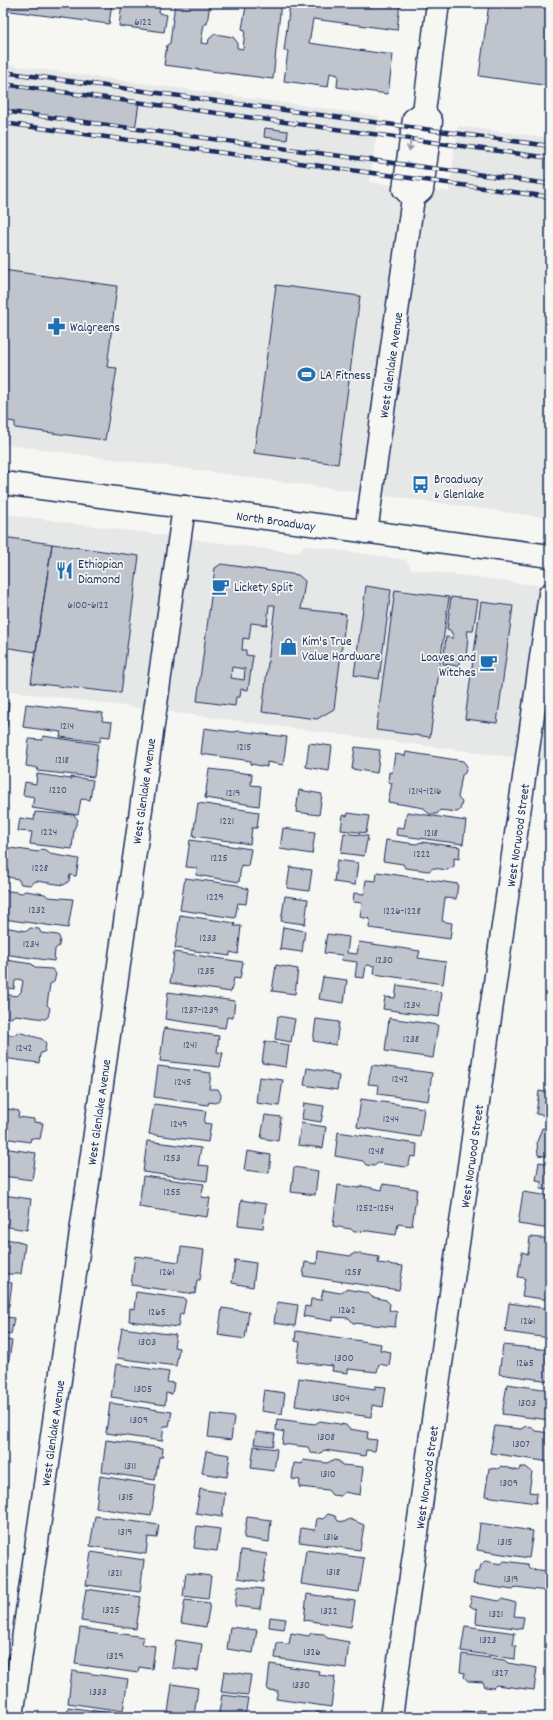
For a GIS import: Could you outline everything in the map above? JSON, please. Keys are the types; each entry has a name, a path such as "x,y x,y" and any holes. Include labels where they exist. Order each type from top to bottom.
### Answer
{"street":[{"name":"West Glenlake Avenue","path":"366,532 413,198 422,190 431,121 424,112 438,3"},
{"name":"North Broadway","path":"3,483 550,556"},
{"name":"West Glenlake Avenue","path":"12,1717 184,507"},
{"name":"West Norwood Street","path":"391,1717 550,594"}],"shaded area":[{"path":"3,64 379,116 370,182 449,192 458,126 550,138 550,518 3,444"},
{"path":"3,514 297,553 304,545 406,560 411,569 550,587 550,762 3,690"}],"building":[{"path":"3,3 112,3 109,24 3,10"},
{"path":"122,3 160,3 159,13 167,15 164,32 119,26"},
{"path":"175,3 210,3 207,24 204,24 201,43 208,44 209,39 215,34 233,37 237,42 237,48 243,49 245,30 242,29 246,6 243,5 243,3 281,3 273,79 164,65 167,45 170,43"},
{"path":"400,3 397,30 313,19 309,43 393,55 388,94 337,87 338,75 330,73 328,87 284,81 288,51 284,51 290,4"},
{"path":"489,3 550,3 550,86 479,76"},
{"path":"3,83 139,102 135,130 3,112"},
{"path":"265,128 288,131 287,140 264,137"},
{"name":"Walgreens","path":"3,270 117,286 107,367 117,368 105,440 15,428 15,422 3,420"},
{"name":"LA Fitness","path":"276,285 360,296 338,464 254,453"},
{"path":"3,537 52,544 36,652 3,647"},
{"path":"52,544 139,556 121,693 31,683"},
{"path":"221,564 298,575 305,581 301,609 346,614 334,709 317,719 262,712 275,605 269,605 267,625 251,623 249,639 243,638 242,650 246,650 246,655 253,656 248,690 241,689 240,697 236,697 235,706 197,701 215,568","holes":["232,667 245,669 244,680 231,678"]},
{"path":"366,586 391,590 379,679 354,675"},
{"path":"395,590 449,597 430,737 376,730"},
{"path":"451,597 478,600 473,631 467,631 468,637 466,657 459,656 459,666 443,664 446,637 453,638 450,630 447,629"},
{"name":"Loaves and Witches","path":"481,602 513,606 497,723 465,719"},
{"path":"3,702 9,703 7,727 3,727"},
{"path":"26,704 103,713 102,721 112,722 110,737 101,736 100,742 60,737 61,732 23,727"},
{"path":"204,728 287,737 283,765 267,762 267,767 251,764 251,761 201,754"},
{"path":"43,736 98,744 94,777 37,771 38,768 26,766 29,739 42,740"},
{"path":"309,743 332,746 329,771 306,767"},
{"path":"355,747 380,750 377,773 352,769"},
{"path":"406,752 463,761 467,766 465,773 462,775 458,798 462,802 460,810 457,812 440,810 437,814 429,814 424,808 388,802 392,783 388,782 389,772 392,773 395,754 405,756"},
{"path":"209,769 252,774 251,785 261,786 259,806 205,798"},
{"path":"37,774 71,779 71,777 93,780 90,800 81,799 78,815 32,808 34,797 23,795 25,782 36,784"},
{"path":"299,790 322,794 319,815 296,812"},
{"path":"198,803 259,812 257,828 252,828 250,844 193,836"},
{"path":"35,812 74,815 78,820 74,829 72,849 30,844 32,832 18,831 20,818 34,820"},
{"path":"407,812 466,821 463,844 396,835 397,827 404,828"},
{"path":"348,813 369,816 366,833 341,830 343,815 347,816"},
{"path":"283,828 315,832 312,854 280,849"},
{"path":"344,833 368,836 364,856 341,853"},
{"path":"190,840 251,849 248,866 241,865 239,882 196,875 197,868 186,867"},
{"path":"386,840 416,844 421,842 460,847 459,859 454,858 454,866 447,870 433,868 429,871 405,868 403,864 383,861"},
{"path":"3,847 38,852 42,849 48,851 50,854 79,859 76,876 70,875 69,881 64,885 36,881 30,885 21,884 18,879 3,876"},
{"path":"337,860 358,863 355,885 334,882"},
{"path":"290,867 312,870 309,891 287,888"},
{"path":"377,872 458,884 456,899 445,898 442,921 452,923 450,939 369,928 370,919 360,917 362,903 353,902 354,893 364,894 366,880 376,881"},
{"path":"185,878 237,885 248,889 246,904 238,903 235,918 180,910"},
{"path":"3,890 22,893 25,891 45,894 48,897 73,899 68,928 3,919"},
{"path":"285,896 308,899 305,924 281,921"},
{"path":"180,915 235,923 234,926 241,926 238,954 230,952 230,956 175,948"},
{"path":"3,927 27,931 30,928 39,929 41,933 58,935 60,939 59,946 55,949 54,961 3,954"},
{"path":"283,927 305,931 302,952 280,949"},
{"path":"327,934 349,937 347,953 357,954 359,942 420,951 418,958 446,962 443,984 374,974 375,966 366,965 364,978 355,977 357,962 341,960 342,955 324,953"},
{"path":"174,952 243,962 240,979 234,978 231,992 170,983"},
{"path":"6,960 32,964 36,968 52,969 56,974 54,982 50,984 47,1005 50,1008 48,1017 45,1019 15,1015 11,1018 3,1017 3,994 17,996 21,992 23,981 19,979 15,981 14,989 3,987 3,963"},
{"path":"276,965 298,969 295,994 272,991"},
{"path":"323,977 347,980 344,1003 319,999"},
{"path":"397,985 442,992 439,1017 383,1009 385,997 395,998"},
{"path":"168,992 235,1001 233,1018 227,1017 225,1028 165,1019"},
{"path":"278,1016 295,1019 291,1042 275,1039"},
{"path":"389,1018 438,1025 433,1058 385,1051"},
{"path":"316,1019 339,1022 336,1045 313,1041"},
{"path":"164,1028 219,1036 217,1052 223,1053 220,1067 160,1061"},
{"path":"18,1032 42,1039 46,1043 45,1051 40,1054 39,1063 3,1058 3,1034 14,1035"},
{"path":"265,1041 289,1045 286,1067 262,1063"},
{"path":"372,1065 432,1073 428,1101 378,1094 379,1085 368,1084"},
{"path":"158,1066 211,1073 209,1089 218,1089 221,1095 220,1100 215,1103 209,1102 208,1105 154,1097"},
{"path":"307,1068 331,1072 331,1074 339,1076 337,1090 304,1085"},
{"path":"550,1073 550,1086 546,1081 546,1075"},
{"path":"259,1077 283,1080 279,1106 256,1103"},
{"path":"539,1091 550,1093 550,1116 536,1114"},
{"path":"361,1099 424,1108 420,1137 357,1127"},
{"path":"304,1103 324,1106 321,1122 302,1119"},
{"path":"154,1104 206,1111 204,1123 211,1124 208,1142 149,1134"},
{"path":"3,1108 19,1111 18,1117 34,1119 34,1122 43,1123 40,1139 31,1138 30,1142 3,1138"},
{"path":"265,1115 281,1117 278,1141 261,1138"},
{"path":"301,1123 326,1127 323,1148 298,1145"},
{"path":"542,1128 550,1129 550,1157 538,1155 537,1142"},
{"path":"338,1132 417,1144 416,1157 411,1156 409,1164 405,1167 378,1163 374,1166 366,1165 363,1161 335,1156"},
{"path":"147,1141 201,1148 198,1165 209,1166 207,1181 143,1172"},
{"path":"3,1148 36,1153 32,1180 3,1176"},
{"path":"247,1151 271,1155 269,1173 244,1170"},
{"path":"539,1162 550,1164 550,1190 540,1189 541,1181 536,1180"},
{"path":"294,1167 318,1171 315,1195 291,1192"},
{"path":"143,1176 204,1184 201,1197 210,1198 207,1217 139,1207"},
{"path":"383,1184 417,1189 412,1226 398,1224 396,1235 368,1231 354,1232 351,1229 333,1226 338,1185 359,1188 362,1186 382,1190"},
{"path":"523,1192 550,1196 550,1229 518,1224"},
{"path":"3,1195 31,1199 27,1230 3,1226"},
{"path":"241,1200 266,1204 263,1228 238,1225"},
{"path":"530,1237 550,1239 550,1300 522,1296 525,1278 518,1277 522,1252 528,1254"},
{"path":"3,1239 19,1241 25,1244 21,1274 3,1274"},
{"path":"181,1247 204,1250 200,1280 197,1280 195,1294 131,1285 135,1256 179,1262"},
{"path":"318,1251 350,1256 355,1253 379,1257 378,1263 403,1266 399,1290 303,1276 305,1262 317,1264"},
{"path":"235,1260 256,1263 253,1287 232,1283"},
{"path":"3,1281 12,1283 9,1306 3,1305"},
{"path":"346,1289 368,1293 372,1297 386,1300 390,1304 389,1310 397,1312 395,1327 353,1323 349,1318 333,1317 333,1321 303,1316 305,1306 310,1307 311,1299 321,1300 323,1290 340,1293"},
{"path":"136,1292 186,1299 183,1314 180,1313 178,1327 129,1321 130,1308 134,1309"},
{"path":"277,1302 298,1305 295,1326 274,1323"},
{"path":"509,1303 550,1309 550,1338 505,1332"},
{"path":"3,1305 5,1306 4,1317 14,1318 11,1334 3,1333"},
{"path":"222,1308 249,1312 245,1339 218,1335"},
{"path":"122,1328 176,1335 174,1347 179,1348 176,1366 117,1358"},
{"path":"296,1331 381,1344 380,1350 391,1352 389,1366 379,1364 377,1372 348,1369 348,1373 332,1371 333,1366 297,1362 300,1342 295,1341"},
{"path":"3,1339 12,1341 7,1371 3,1370"},
{"path":"503,1345 550,1350 550,1381 499,1374"},
{"path":"116,1364 169,1372 167,1382 174,1383 172,1394 166,1393 165,1405 111,1397"},
{"path":"299,1378 375,1389 375,1386 386,1387 383,1407 372,1405 371,1417 295,1406"},
{"path":"3,1380 8,1381 3,1412"},
{"path":"507,1384 550,1390 550,1420 502,1414"},
{"path":"264,1390 285,1393 282,1414 261,1411"},
{"path":"110,1403 172,1412 169,1426 164,1426 162,1441 106,1433"},
{"path":"211,1414 234,1417 231,1440 208,1437"},
{"path":"277,1419 315,1424 320,1421 346,1425 349,1429 368,1432 367,1439 377,1440 375,1451 366,1450 365,1456 324,1450 320,1454 311,1453 308,1447 282,1444 284,1432 276,1430"},
{"path":"495,1426 521,1429 526,1426 532,1427 535,1431 550,1433 550,1462 490,1453"},
{"path":"256,1432 275,1434 273,1446 254,1444"},
{"path":"106,1440 163,1448 162,1457 159,1457 155,1480 102,1472"},
{"path":"254,1446 277,1449 274,1471 251,1468"},
{"path":"206,1451 230,1455 227,1477 202,1473"},
{"path":"303,1460 327,1463 333,1460 339,1461 342,1465 363,1467 360,1495 344,1492 341,1496 332,1495 328,1490 299,1487 300,1480 292,1479 294,1463 302,1464"},
{"path":"501,1466 518,1471 521,1467 526,1467 532,1472 529,1492 537,1493 536,1503 485,1496 489,1468 498,1469"},
{"path":"100,1476 156,1485 151,1516 96,1508"},
{"path":"200,1489 225,1493 222,1517 196,1513"},
{"path":"328,1514 335,1516 338,1521 344,1522 350,1519 364,1525 360,1550 299,1542 301,1528 315,1530 317,1518 323,1519"},
{"path":"95,1516 159,1525 157,1538 148,1537 146,1554 90,1546"},
{"path":"247,1517 271,1520 269,1542 244,1538"},
{"path":"480,1523 533,1531 529,1558 477,1550"},
{"path":"197,1526 220,1529 217,1551 194,1548"},
{"path":"241,1550 267,1554 263,1582 238,1578"},
{"path":"306,1550 364,1558 359,1592 301,1584"},
{"path":"91,1552 144,1560 140,1592 86,1585"},
{"path":"485,1561 501,1564 504,1561 527,1564 530,1569 548,1571 546,1591 516,1587 513,1590 473,1584 475,1572 479,1572 481,1565"},
{"path":"186,1573 211,1576 208,1599 183,1596"},
{"path":"238,1586 263,1589 260,1609 235,1606"},
{"path":"86,1589 141,1597 136,1629 81,1621"},
{"path":"307,1594 355,1601 351,1627 304,1620"},
{"path":"471,1596 499,1601 502,1599 516,1603 514,1616 524,1617 522,1629 476,1623 477,1610 470,1606"},
{"path":"185,1600 210,1603 206,1627 181,1623"},
{"path":"270,1617 286,1619 284,1629 269,1627"},
{"path":"465,1626 515,1633 513,1645 516,1646 515,1659 461,1651"},
{"path":"230,1627 257,1630 253,1653 227,1649"},
{"path":"80,1628 144,1637 142,1644 155,1646 152,1669 139,1667 138,1673 75,1664"},
{"path":"291,1633 309,1636 311,1633 324,1634 327,1638 349,1642 346,1668 275,1658 277,1643 289,1644"},
{"path":"176,1640 202,1644 198,1671 172,1668"},
{"path":"462,1654 504,1660 508,1663 537,1668 534,1690 496,1685 493,1688 485,1687 483,1682 468,1681 464,1677 465,1673 460,1672"},
{"path":"270,1664 319,1671 318,1675 335,1677 331,1707 276,1699 278,1691 267,1690"},
{"path":"72,1671 128,1679 123,1711 68,1703"},
{"path":"224,1671 251,1675 248,1695 221,1692"},
{"path":"172,1684 198,1688 194,1716 168,1713"},
{"path":"222,1695 248,1698 245,1717 218,1717"},
{"path":"68,1707 123,1715 122,1717 67,1717"},
{"path":"479,1710 486,1711 489,1715 502,1717 458,1717 459,1714 464,1711 475,1712"},
{"path":"292,1712 314,1714 317,1712 325,1713 332,1717 291,1717"}],"railway":[{"path":"3,72 550,146"},
{"path":"3,84 550,158"},
{"path":"3,111 550,184"},
{"path":"3,123 550,197"}],"place":[{"name":"Walgreens","path":"57,326"},
{"name":"LA Fitness","path":"307,374"},
{"name":"Broadway & Glenlake","path":"421,485"},
{"name":"Ethiopian Diamond","path":"65,570"},
{"name":"Lickety Split","path":"221,586"},
{"name":"Kim's True Value Hardware","path":"289,647"},
{"name":"Loaves and Witches","path":"489,663"}]}
